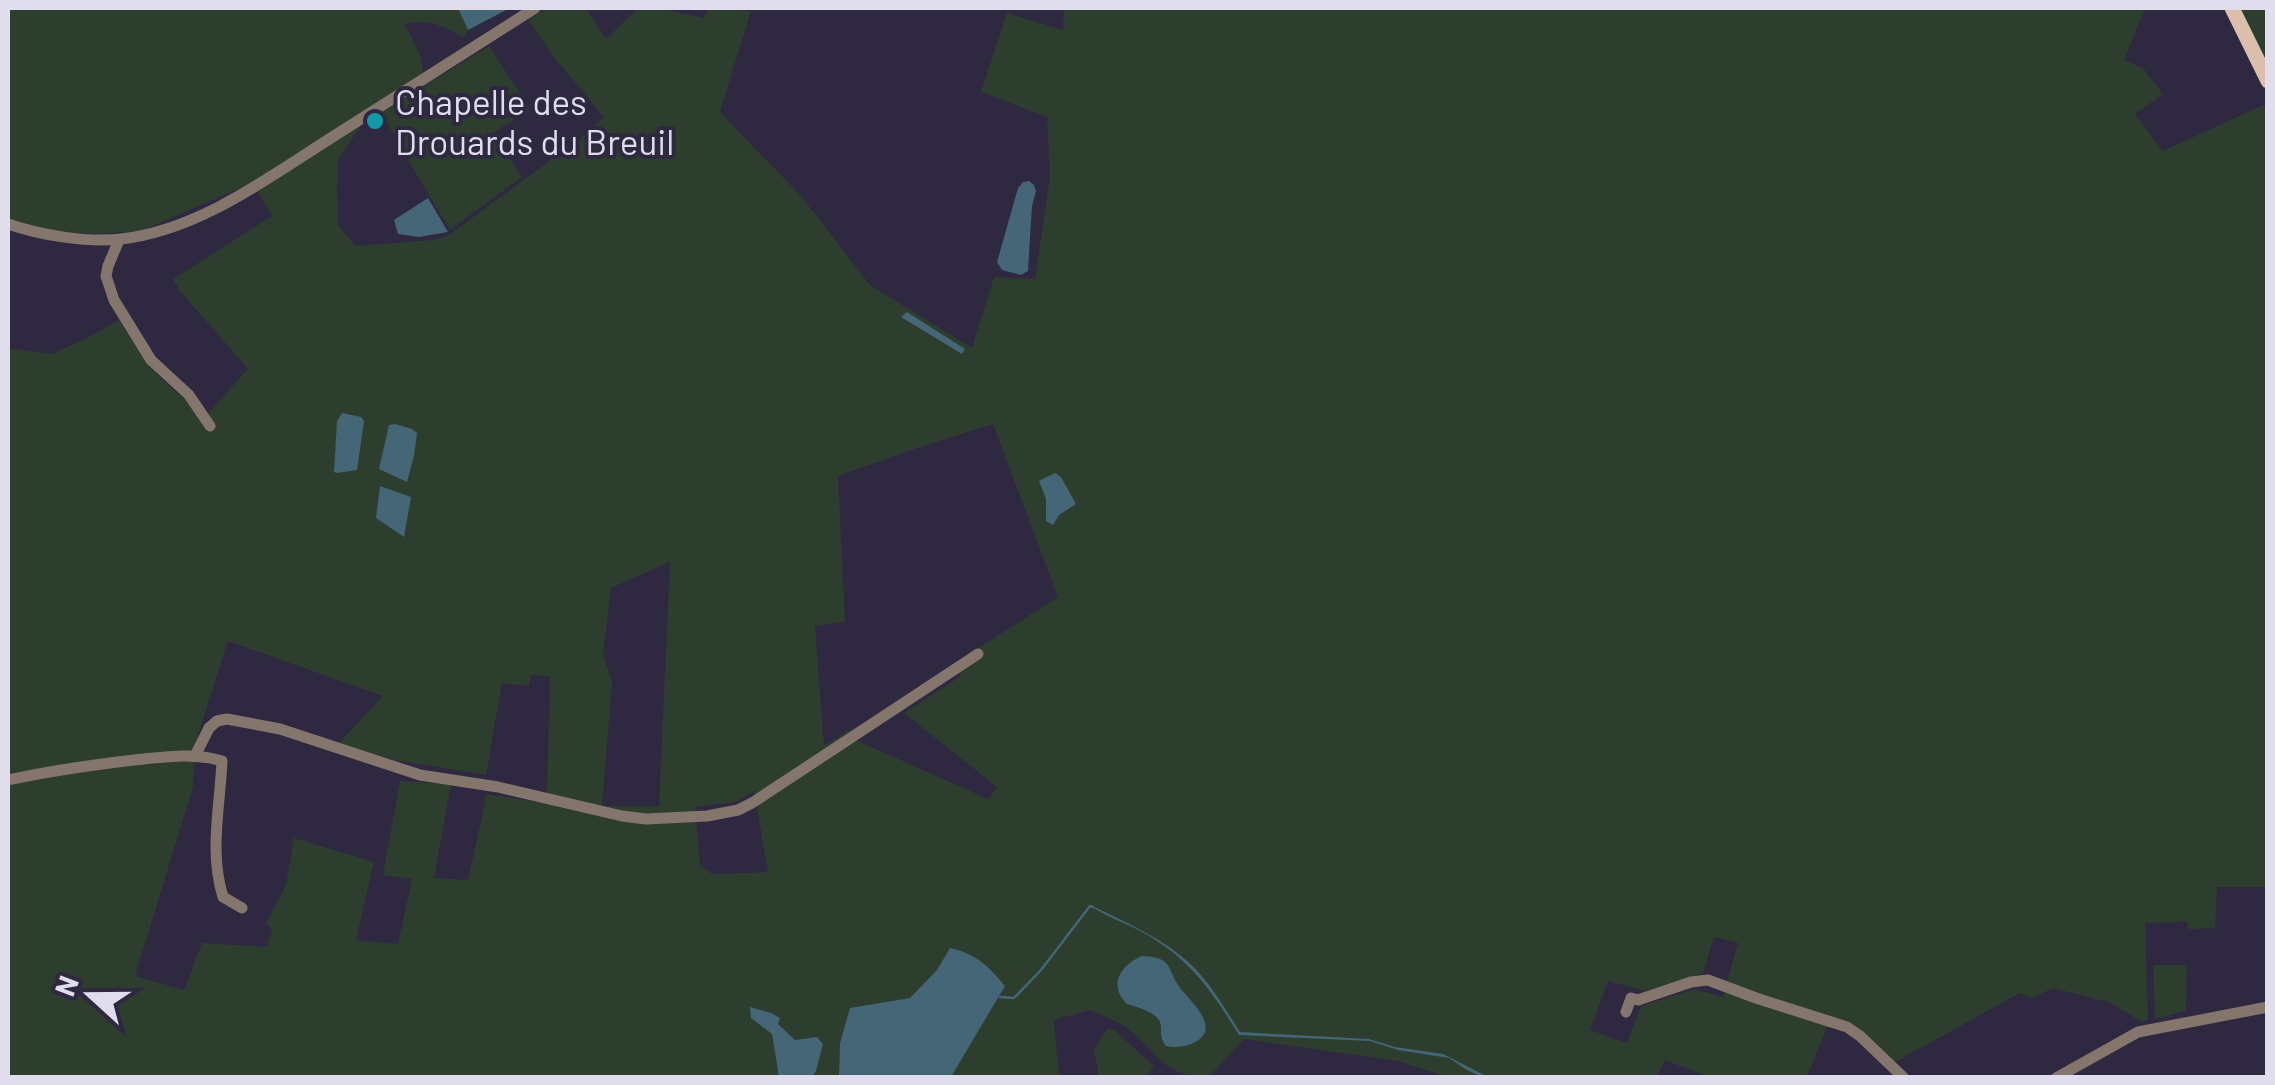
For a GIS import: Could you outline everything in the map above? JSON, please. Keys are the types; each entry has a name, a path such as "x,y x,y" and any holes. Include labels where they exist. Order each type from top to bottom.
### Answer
{"main road":[{"path":"2232,8 2268,81"}],"street":[{"path":"8,224 67,236 119,240 160,231 202,215 535,8"},
{"path":"119,240 106,276 114,300 151,360 188,395 210,426"},
{"path":"195,756 209,728 216,721 226,720 280,729 420,775 498,787 622,816 724,814 752,803 978,654"},
{"path":"8,780 107,763 195,756 222,760 216,876 223,897 242,908"},
{"path":"1626,1012 1631,998 1638,1000 1708,980 1847,1027 1904,1078"},
{"path":"2056,1078 2138,1032 2268,1007"}],"green space":[{"path":"8,8 458,8 468,30 463,38 435,24 405,24 420,55 423,73 355,117 360,127 338,160 337,188 338,225 355,246 433,240 449,235 604,117 528,20 546,8 586,8 606,39 638,8 659,8 704,18 708,8 751,11 720,112 801,196 870,285 972,348 994,277 1035,279 1050,176 1047,117 981,92 1007,13 1063,30 1064,8 2137,8 2144,11 2124,60 2143,68 2163,94 2135,114 2163,151 2263,105 2267,113 2267,887 2217,887 2215,928 2188,929 2187,922 2145,923 2148,1020 2142,1022 2111,1003 2053,988 2032,998 2020,993 1895,1062 1831,1017 1807,1077 1709,1077 1665,1060 1657,1077 1448,1077 1398,1061 1244,1039 1209,1077 1194,1076 1171,1068 1127,1028 1090,1010 1054,1020 1061,1077 951,1077 1005,986 937,970 910,998 850,1009 840,1043 839,1077 812,1077 795,1041 778,1023 780,1019 751,1018 772,1034 779,1077 8,1077 8,348 52,354 119,320 156,373 179,395 208,413 248,369 173,279 272,216 252,183 141,231 47,231 8,219","holes":["993,424 1058,597 954,664 961,676 904,713 997,787 988,799 858,741 848,731 824,746 815,626 845,622 838,476","670,562 659,806 602,806 612,682 603,654 611,588","228,641 383,696 339,743 394,760 486,775 502,683 529,686 531,675 550,676 544,803 487,794 468,880 434,878 451,784 400,781 383,875 412,879 398,944 356,940 374,862 294,838 286,885 266,923 272,930 267,947 202,943 184,990 135,976 193,787 194,748","754,791 768,872 712,874 700,865 695,807 736,802","1714,937 1738,943 1723,997 1695,989 1641,1006 1627,1043 1590,1030 1608,981 1645,991 1703,973"]},
{"path":"2238,8 2267,8 2267,66"},
{"path":"489,46 529,107 493,133 522,177 450,230 402,150 401,139 396,138 381,113"},
{"path":"2153,965 2187,965 2186,1011 2155,1019"},
{"path":"1107,1029 1114,1030 1154,1066 1148,1075 1099,1077 1094,1049"}],"water":[{"path":"458,8 510,8 468,30"},
{"path":"1029,181 1036,191 1028,271 1021,275 1002,270 997,262 1018,188"},
{"path":"428,198 448,232 419,237 398,234 394,220"},
{"path":"907,312 965,349 962,354 901,317"},
{"path":"342,413 364,421 357,470 337,473 337,421"},
{"path":"389,425 417,433 407,482 379,469"},
{"path":"1055,473 1076,504 1059,515 1053,525 1046,521 1046,499 1039,481"},
{"path":"380,486 411,497 404,537 376,518"},
{"path":"1090,905 1149,934 1181,956 1207,982 1240,1032 1369,1039 1443,1054 1488,1077 1449,1058 1398,1050 1370,1041 1239,1035 1187,965 1144,933"},
{"path":"950,948 981,962 1005,986 951,1077 839,1077 840,1043 850,1008 910,998 937,970"},
{"path":"1142,956 1165,962 1201,1014 1206,1028 1197,1041 1166,1046 1157,1017 1127,1004 1121,997 1119,977"},
{"path":"750,1007 780,1018 778,1024 795,1040 817,1037 823,1044 812,1077 779,1077 772,1034 751,1018"}],"waterway":[{"path":"1000,997 1014,998 1093,907"}],"place":[{"name":"Chapelle des Drouards du Breuil","path":"375,121"}]}
